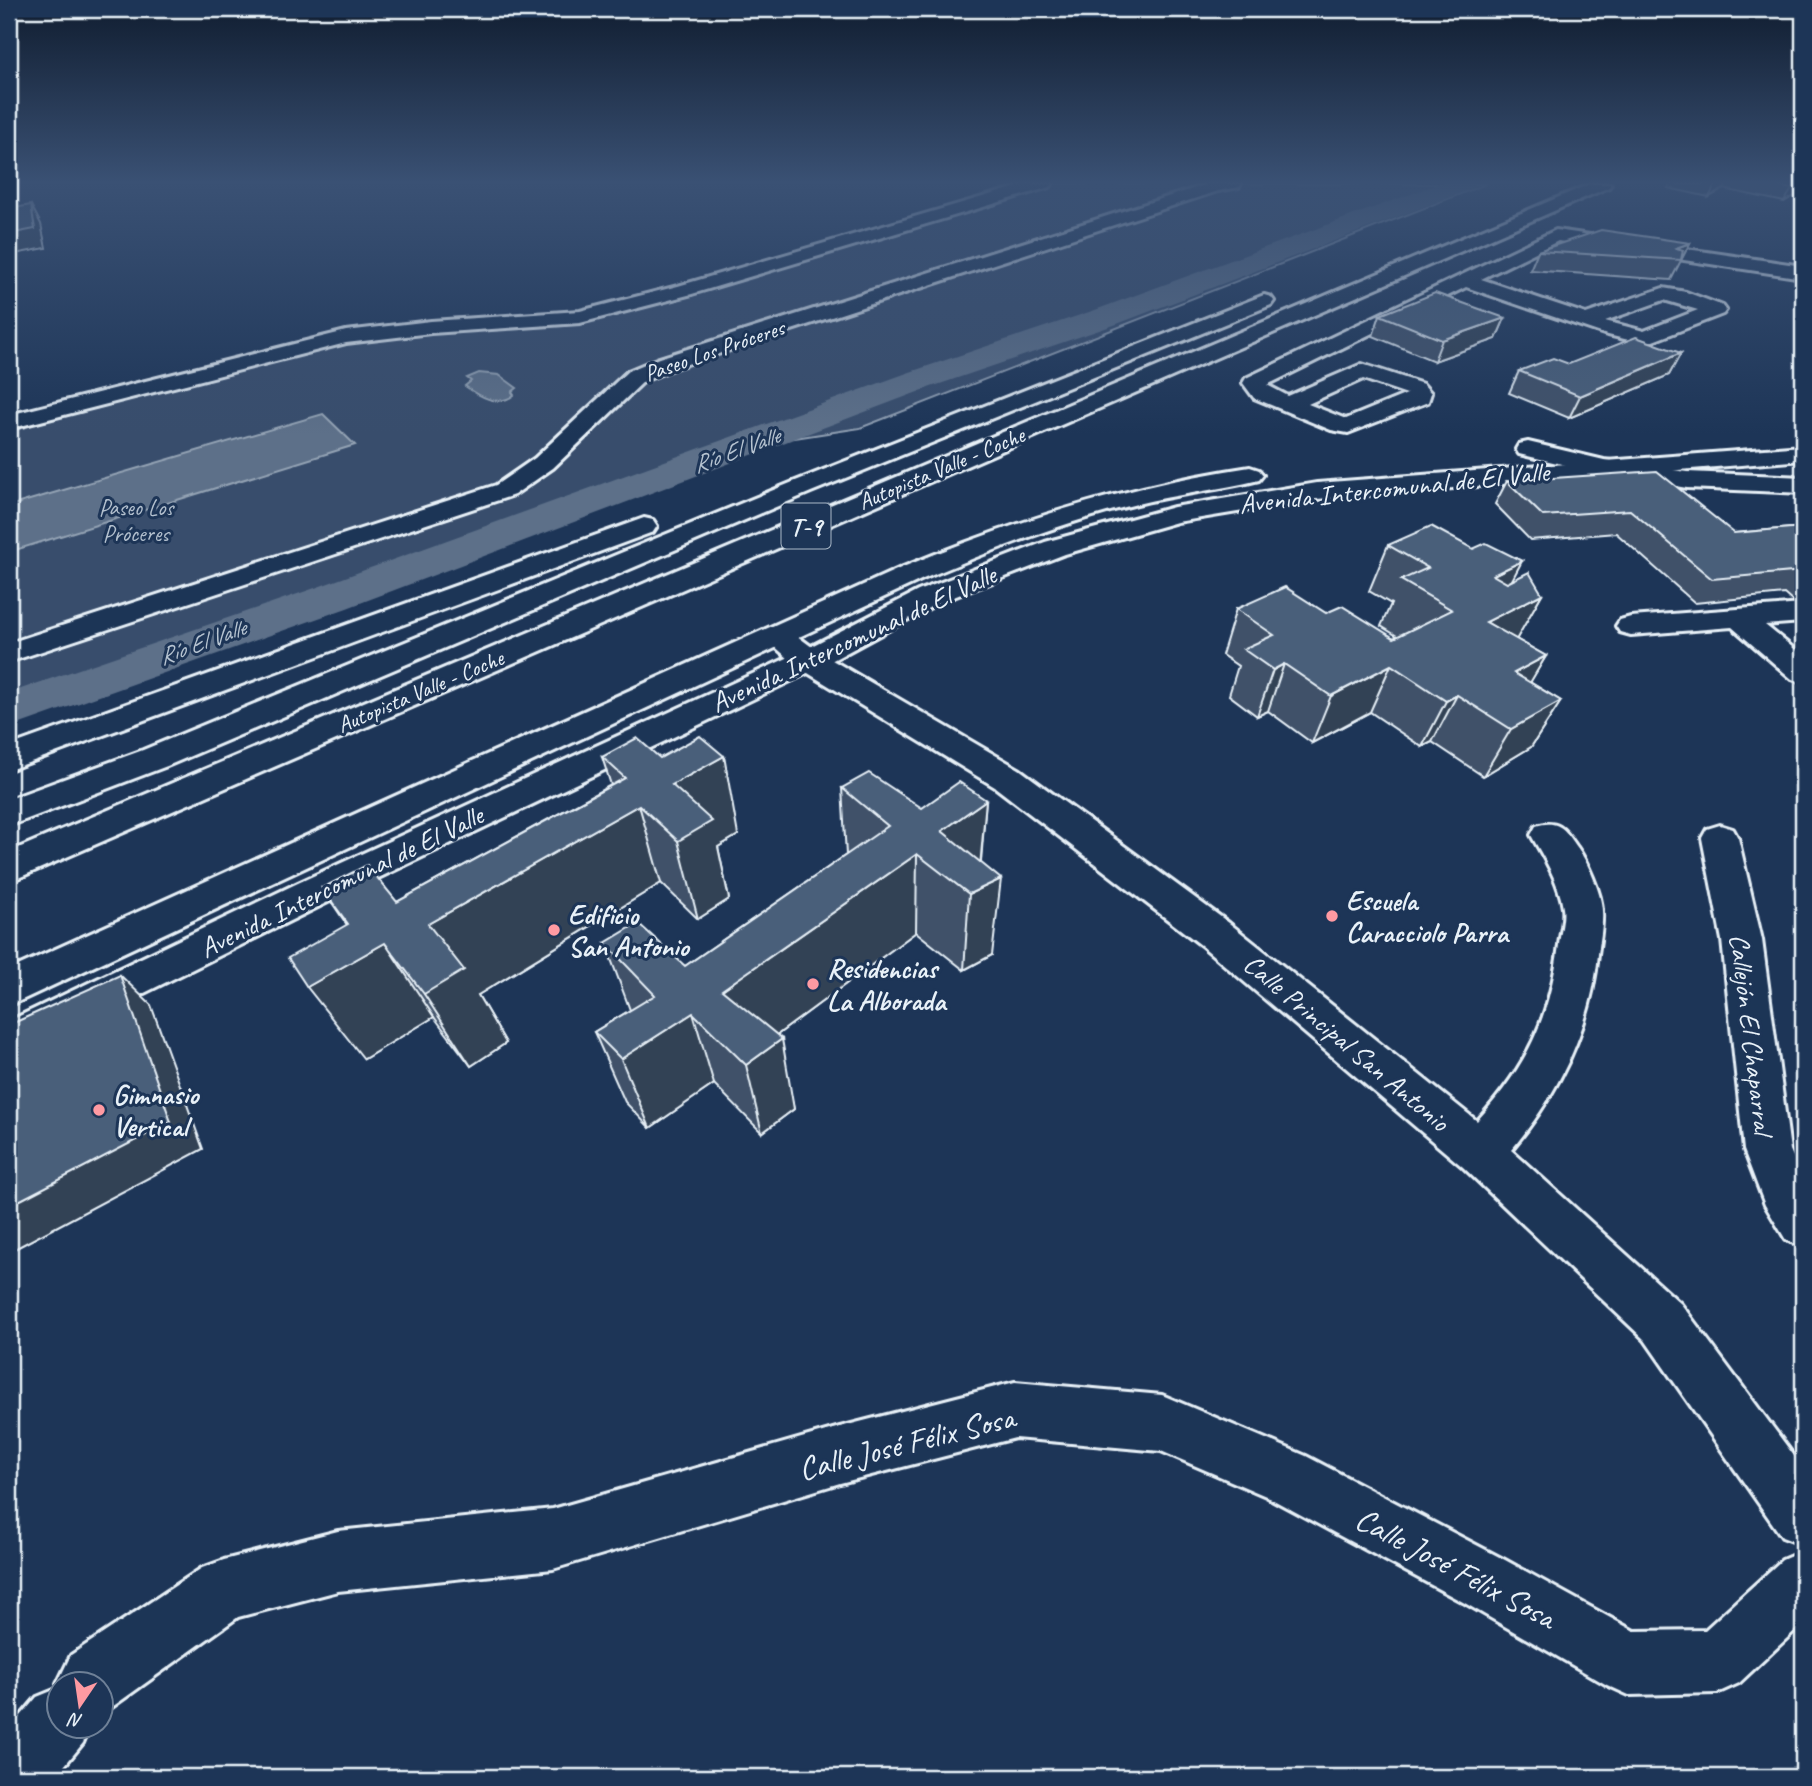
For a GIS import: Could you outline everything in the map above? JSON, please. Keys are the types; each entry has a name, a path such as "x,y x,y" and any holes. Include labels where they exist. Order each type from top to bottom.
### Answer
{"main road":[{"path":"9,422 346,337 431,327 580,317 762,267"},
{"name":"Paseo Los Próceres","path":"9,653 505,490 544,463 636,376 667,363 963,267"},
{"name":"Autopista Valle - Coche","path":"9,867 1408,267"},
{"path":"1314,354 1415,389 1420,393 1420,397 1348,426 1339,425 1262,393 1254,383 1491,267"},
{"path":"1774,267 1803,272"},
{"path":"1465,280 1585,321 1626,335 1646,337 1716,310 1679,296 1663,294 1585,321"},
{"name":"Autopista Valle - Coche","path":"9,813 155,758 802,487 1282,294"},
{"path":"1289,404 1362,371"},
{"name":"Avenida Intercomunal de El Valle","path":"9,1041 337,882 794,648 933,564 1071,513 1180,485 1320,466 1803,429"},
{"path":"1528,449 1604,467 1686,480 1803,485"},
{"name":"Avenida Intercomunal de El Valle","path":"9,989 729,655 794,648 1055,548 1135,524 1226,504 1317,491 1803,453"},
{"path":"9,758 676,514 802,487"},
{"path":"1631,626 1803,613"},
{"path":"1739,618 1803,672"},
{"name":"Calle Principal San Antonio","path":"794,648 1007,778 1216,934 1480,1152 1663,1322 1803,1516"},
{"path":"1480,1152 1513,1114 1553,1051 1574,990 1583,909 1568,863 1549,835"},
{"name":"Callejón El Chaparral","path":"1720,838 1742,940 1759,1068 1760,1108 1768,1150 1782,1189 1803,1223"},
{"name":"Calle José Félix Sosa","path":"106,1670 224,1590 338,1561 553,1539 840,1455 1015,1410 1162,1423 1286,1476 1484,1581 1629,1663 1717,1661 1803,1581"},
{"path":"13,1777 46,1737"}],"green space":[{"name":"Paseo Los Próceres","path":"747,267 1272,267 860,428 703,452 185,638 9,695 9,421 301,348 563,318"}],"shaded area":[{"path":"479,373 499,375 517,388 512,392 514,395 495,401 482,397 465,386 471,381 467,378"},
{"path":"323,414 355,445 9,552 9,506"}],"building":[{"path":"1435,293 1505,318 1442,340 1380,315"},
{"path":"1636,337 1681,353 1580,396 1519,371 1553,358 1569,364"},
{"path":"1657,471 1734,533 1803,527 1803,571 1712,579 1630,510 1543,516 1507,481"},
{"path":"1431,526 1473,549 1486,543 1522,561 1493,575 1507,583 1529,572 1542,594 1486,622 1546,656 1514,673 1561,701 1511,729 1457,695 1446,701 1391,665 1331,696 1284,664 1273,670 1243,649 1274,635 1236,609 1285,587 1326,613 1342,606 1394,638 1452,610 1401,580 1428,568 1388,545"},
{"path":"700,736 724,756 672,785 712,821 678,841 639,805 428,924 464,970 424,994 385,943 307,987 288,958 348,924 322,888 367,865 397,902 625,778 602,757 637,738 660,758"},
{"path":"869,773 922,808 959,782 986,800 942,831 1001,879 969,894 917,854 722,990 782,1039 746,1065 693,1013 621,1059 594,1032 655,995 605,943 638,923 685,966 888,826 842,788"},
{"name":"Gimnasio Vertical","path":"120,975 171,1122 9,1206 9,1025"}],"waterway":[{"name":"Río El Valle","path":"9,711 331,598 919,380 1106,317 1239,267"}],"place":[{"name":"Escuela Caracciolo Parra","path":"1332,916"},
{"name":"Edificio San Antonio","path":"554,930"},
{"name":"Residencias La Alborada","path":"813,984"},
{"name":"Gimnasio Vertical","path":"99,1110"}]}
